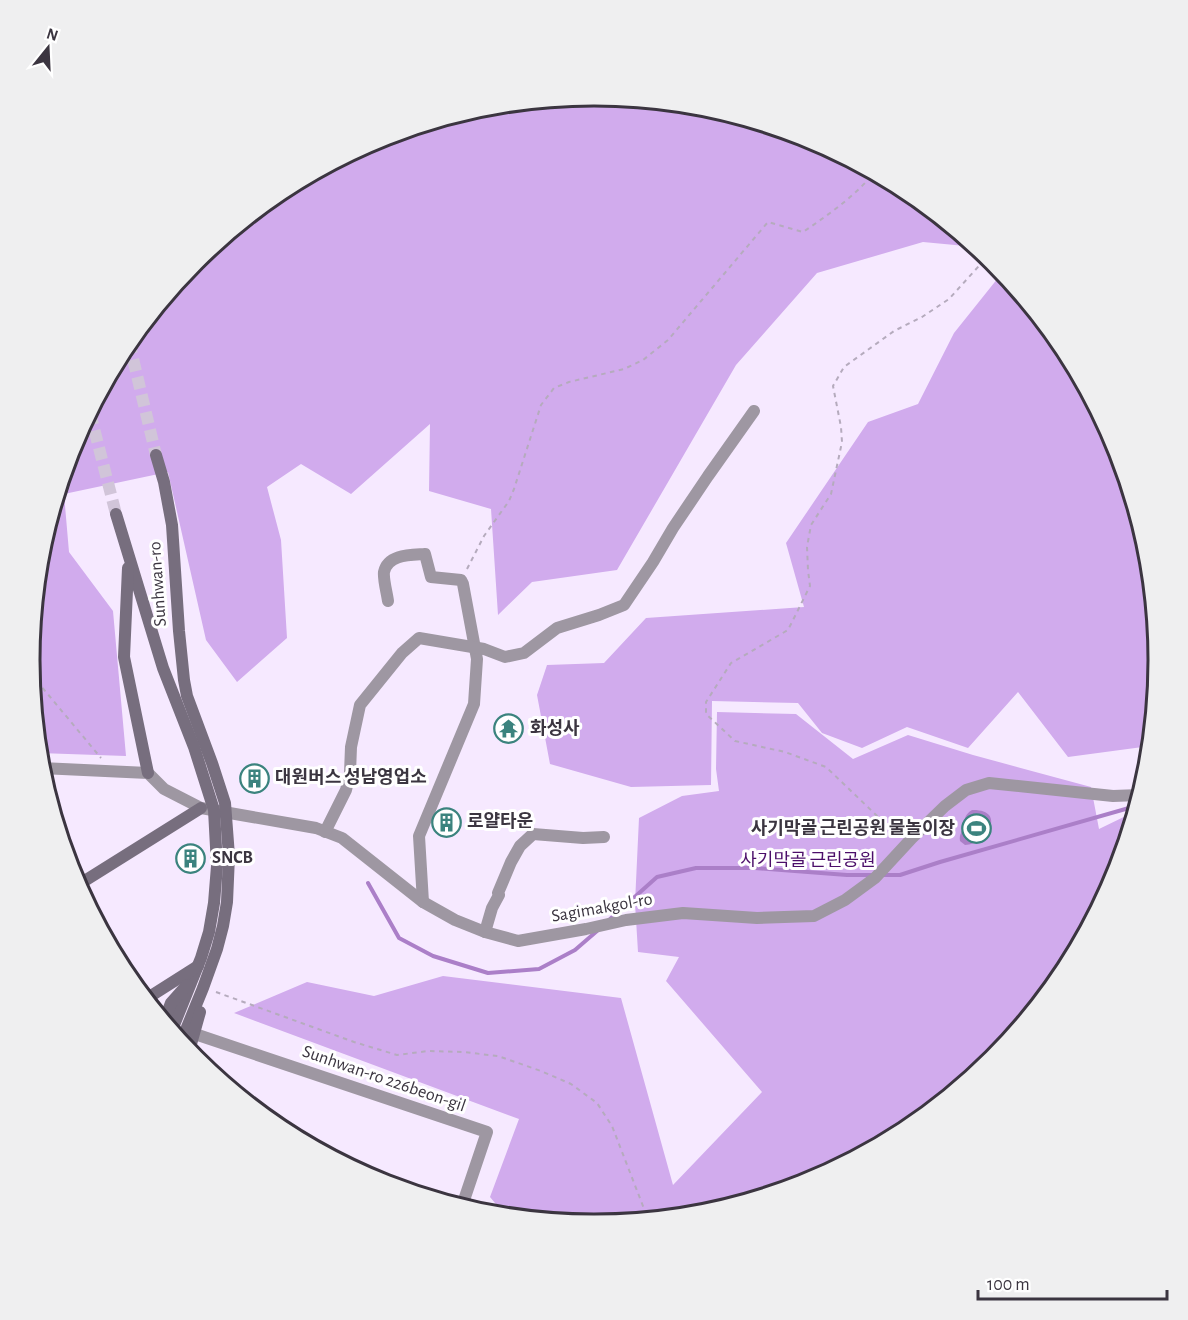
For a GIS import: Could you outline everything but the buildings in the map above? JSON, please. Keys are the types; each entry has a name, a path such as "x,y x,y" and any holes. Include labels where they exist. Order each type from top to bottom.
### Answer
{"main road":[{"name":"Sunhwan-ro","path":"156,455 169,504 181,665 187,696 186,714"},
{"name":"Sunhwan-ro","path":"116,514 163,668 186,714"},
{"path":"129,558 124,657 148,773"},
{"path":"175,1022 209,932 217,866 214,810 186,714"},
{"path":"185,1032 217,949 227,902 229,878 225,803 210,755 186,714"},
{"path":"86,880 201,808"},
{"path":"193,1040 226,894 226,839 223,811"},
{"path":"153,994 212,957"},
{"path":"167,1012 171,1003 212,957"}],"street":[{"path":"325,832 346,790 350,772 351,747 360,705 402,653 419,638 479,648 505,657 524,653 557,628 624,605 673,528 754,411"},
{"path":"388,601 384,571 389,563 398,556 425,554 431,577 461,580 479,648 474,704 419,836 423,902"},
{"path":"51,769 148,773"},
{"name":"Sagimakgol-ro","path":"148,773 164,789 201,808 316,828 342,838 423,902 455,920 485,932 518,941 626,920 683,913 757,918 814,916 845,900 875,878 906,843 945,806 966,790 988,783 1113,796 1131,795"},
{"path":"485,932 511,862 520,846 533,834 583,838 604,837"},
{"name":"Sunhwan-ro 226beon-gil","path":"195,1034 487,1132 465,1198"}],"path":[{"path":"461,580 484,536 509,501 541,405 554,388 569,382 624,369 643,360 668,340 768,222 803,232 869,180"},
{"path":"906,843 826,767 785,752 735,741 706,714 706,702 731,663 788,630 810,586 807,547 812,525 831,494 842,442 833,387 844,367 894,332 949,299 980,264"},
{"path":"41,686 112,772"},
{"path":"205,988 354,1042 397,1055 463,1052 498,1056 571,1084 597,1103 612,1126 645,1211"}],"green space":[{"path":"594,106 666,111 737,125 806,149 871,181 902,200 961,246 923,242 817,273 736,365 617,570 532,582 498,615 491,509 429,491 430,424 351,494 301,464 267,487 281,540 287,638 237,682 206,640 168,472 66,493 98,415 134,352 155,323 178,295 229,244 286,200 349,164 382,149 451,125 522,111"},
{"path":"996,280 1033,323 1054,352 1090,415 1105,448 1129,517 1143,588 1148,660 1140,747 1068,757 1018,692 968,748 907,727 862,748 822,733 798,703 712,701 711,785 631,787 550,764 537,695 547,665 604,663 646,618 804,607 786,543 868,422 918,404 954,333"},
{"path":"64,500 69,552 113,611 126,756 49,753 40,660 42,624 51,552"},
{"name":"사기막골 근린공원","path":"717,712 796,714 853,759 908,735 1091,787 1099,829 1125,816 1105,872 1090,905 1054,968 1010,1025 959,1076 902,1120 839,1156 772,1184 702,1203 666,1209 594,1214 522,1209 496,1205 490,1197 519,1119 234,1013 307,982 374,996 443,976 621,998 673,1185 762,1092 666,981 679,957 638,952 635,903 639,818 682,796 719,791 716,769"}],"shaded area":[{"name":"사기막골 근린공원 물놀이장","path":"972,810 983,811 989,815 990,827 981,839 965,845 960,841 960,837 965,817"}],"waterway":[{"path":"883,875 900,875 1127,808"},
{"path":"609,920 657,877 696,868 755,868 872,875"},
{"path":"368,883 399,938 433,956 488,973 539,969 575,950 597,931"}],"tunnel":[{"path":"132,355 156,455"},
{"path":"93,426 116,514"}],"place":[{"name":"화성사","path":"509,729"},
{"name":"대원버스 성남영업소","path":"254,778"},
{"name":"로얄타운","path":"446,822"},
{"name":"사기막골 근린공원 물놀이장","path":"976,829"},
{"name":"SNCB","path":"191,858"}]}
